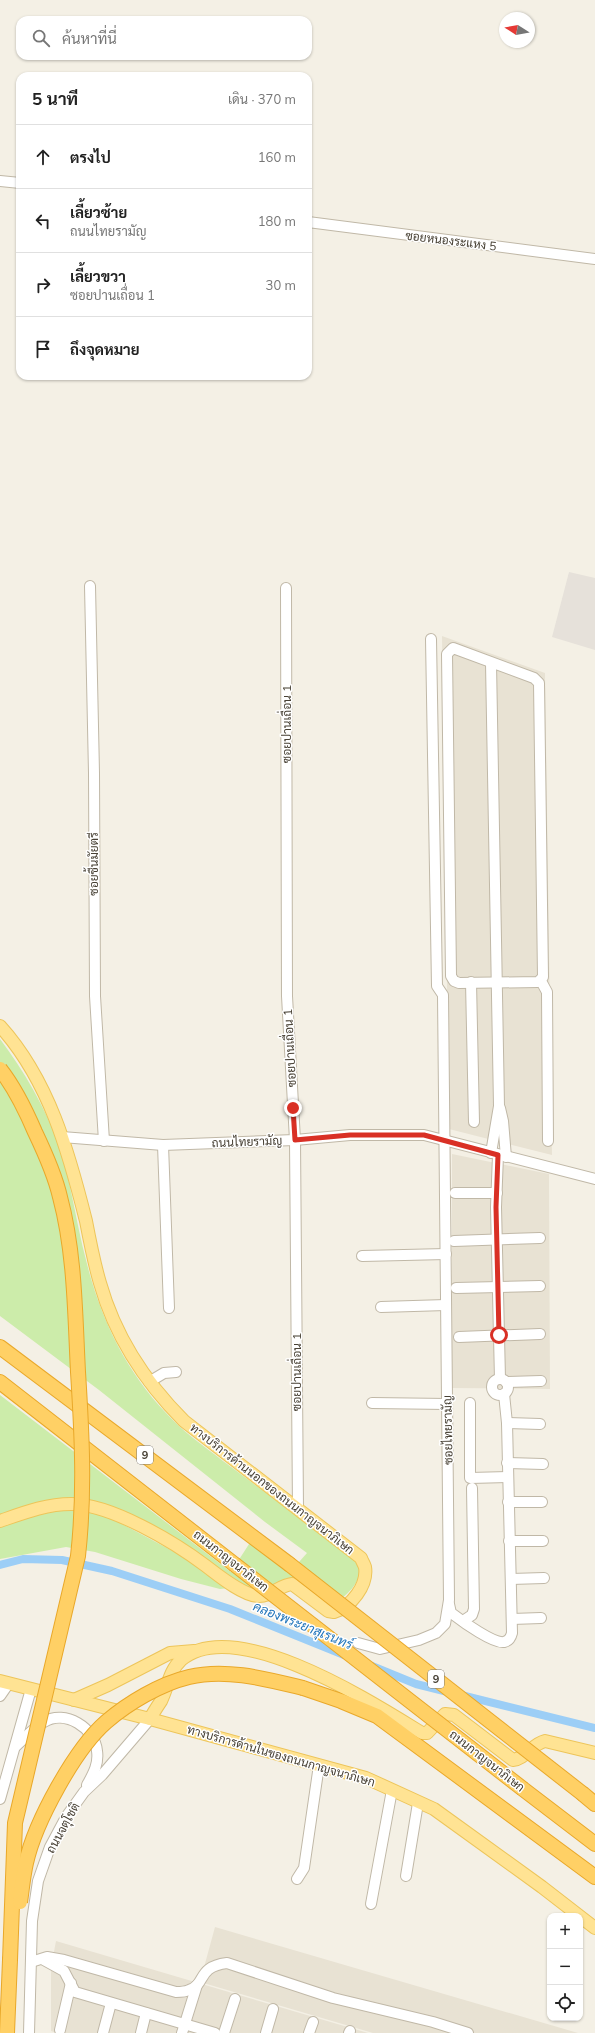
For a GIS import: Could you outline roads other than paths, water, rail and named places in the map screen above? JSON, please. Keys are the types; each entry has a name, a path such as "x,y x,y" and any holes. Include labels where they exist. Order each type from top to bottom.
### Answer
{"highway":[{"path":"0,1069 16,1093 30,1120 50,1166 60,1197 66,1228 74,1294 83,1460 83,1513 78,1556 15,1823 7,2033"},
{"name":"9","path":"0,1347 289,1564 595,1804"},
{"name":"ถนนกาญจนาภิเษก","path":"0,1382 595,1844"},
{"path":"10,1960 26,1862 43,1817 60,1782 81,1751 105,1722 137,1698 189,1677 224,1674 260,1677 303,1688 341,1701 377,1716 595,1877"}],"main road":[{"name":"ทางบริการด้านนอกของถนนกาญจนาภิเษก","path":"0,1026 32,1072 46,1097 62,1137 73,1170 100,1283 111,1314 129,1354 164,1402 184,1421 361,1558 365,1567 363,1580 356,1596 350,1603 339,1611 334,1612 328,1610 292,1584 285,1585 266,1595 258,1596 242,1590 183,1551 124,1518 104,1510 72,1504 58,1505 37,1509 0,1521"},
{"path":"74,1700 108,1685 170,1653 228,1647 269,1656 328,1679 363,1696 422,1733 427,1733 444,1714 454,1715 513,1760 517,1760 537,1743 545,1741 595,1753"},
{"path":"150,1719 161,1700 171,1674 180,1661 194,1651"},
{"name":"ทางบริการด้านในของถนนกาญจนาภิเษก","path":"4,1682 150,1719 366,1778 440,1814 542,1887 595,1928"}],"street":[{"path":"0,181 16,183"},
{"name":"ซอยหนองระแหง 5","path":"312,223 595,258"},
{"name":"ซอยชื้นมัยตรี","path":"90,586 94,773 95,996 104,1141"},
{"name":"ซอยปานเถื่อน 1","path":"286,588 287,996 295,1140 298,1509"},
{"name":"ซอยไทยรามัญ","path":"358,1643 380,1649 419,1640 436,1633 444,1624 449,1604 446,1141 443,995 437,986 431,639"},
{"path":"541,981 459,983 454,981 451,976 447,654 453,648 459,649 492,664 534,678 539,683 543,977 541,981 547,992 548,1141"},
{"path":"492,664 501,1156"},
{"path":"471,982 474,1122"},
{"path":"449,1604 451,1613 496,1641 504,1642 511,1638 512,1618 507,1423 504,1394 508,1388 503,1381 497,1288 497,1193 503,1121 499,1106"},
{"name":"ถนนไทยรามัญ","path":"62,1137 163,1145 295,1140 350,1135 424,1135 501,1156 595,1178"},
{"path":"163,1145 169,1308"},
{"path":"455,1193 497,1193"},
{"path":"454,1241 540,1238"},
{"path":"362,1256 446,1254"},
{"path":"456,1288 540,1286"},
{"path":"381,1307 446,1305"},
{"path":"459,1337 540,1334"},
{"path":"149,1382 164,1373 176,1372"},
{"path":"504,1394 498,1395 492,1390 493,1383 503,1381 541,1381"},
{"path":"372,1403 447,1404"},
{"path":"470,1403 470,1478 508,1477"},
{"path":"507,1423 540,1424"},
{"path":"507,1463 542,1464"},
{"path":"463,1621 472,1615 474,1609 472,1488"},
{"path":"508,1502 542,1502"},
{"path":"510,1541 543,1541"},
{"path":"511,1579 544,1578"},
{"path":"512,1618 542,1618"},
{"path":"0,1696 4,1682"},
{"path":"0,1799 31,1688"},
{"path":"16,1746 45,1721 61,1718 77,1722 90,1732 97,1750 97,1765 84,1792"},
{"name":"ถนนจตุโชติ","path":"29,2033 32,1921 38,1881 50,1847 66,1817 84,1792 107,1769 150,1719"},
{"path":"297,1879 304,1868 319,1765"},
{"path":"371,1904 392,1790"},
{"path":"406,1876 418,1803"},
{"path":"31,1962 47,1957 64,1960 176,1992 189,1990 197,1985"},
{"path":"42,1959 64,1971 75,1992 146,2013 184,2029 215,2033"},
{"path":"184,2029 197,1985 208,1968 227,1963 333,1998 433,2022 468,2033"},
{"path":"60,2030 71,1983"},
{"path":"224,2033 235,1999"},
{"path":"103,2033 111,2003"},
{"path":"266,2033 273,2009"},
{"path":"140,2033 146,2013"},
{"path":"309,2033 313,2022"}],"waterway":[{"name":"คลองพระยาสุเรนทร์","path":"0,1565 23,1559 62,1560 112,1571 230,1609 344,1655"},
{"name":"คลองพระยาสุเรนทร์","path":"372,1666 416,1684 448,1692"},
{"name":"คลองพระยาสุเรนทร์","path":"461,1695 595,1728"}]}
